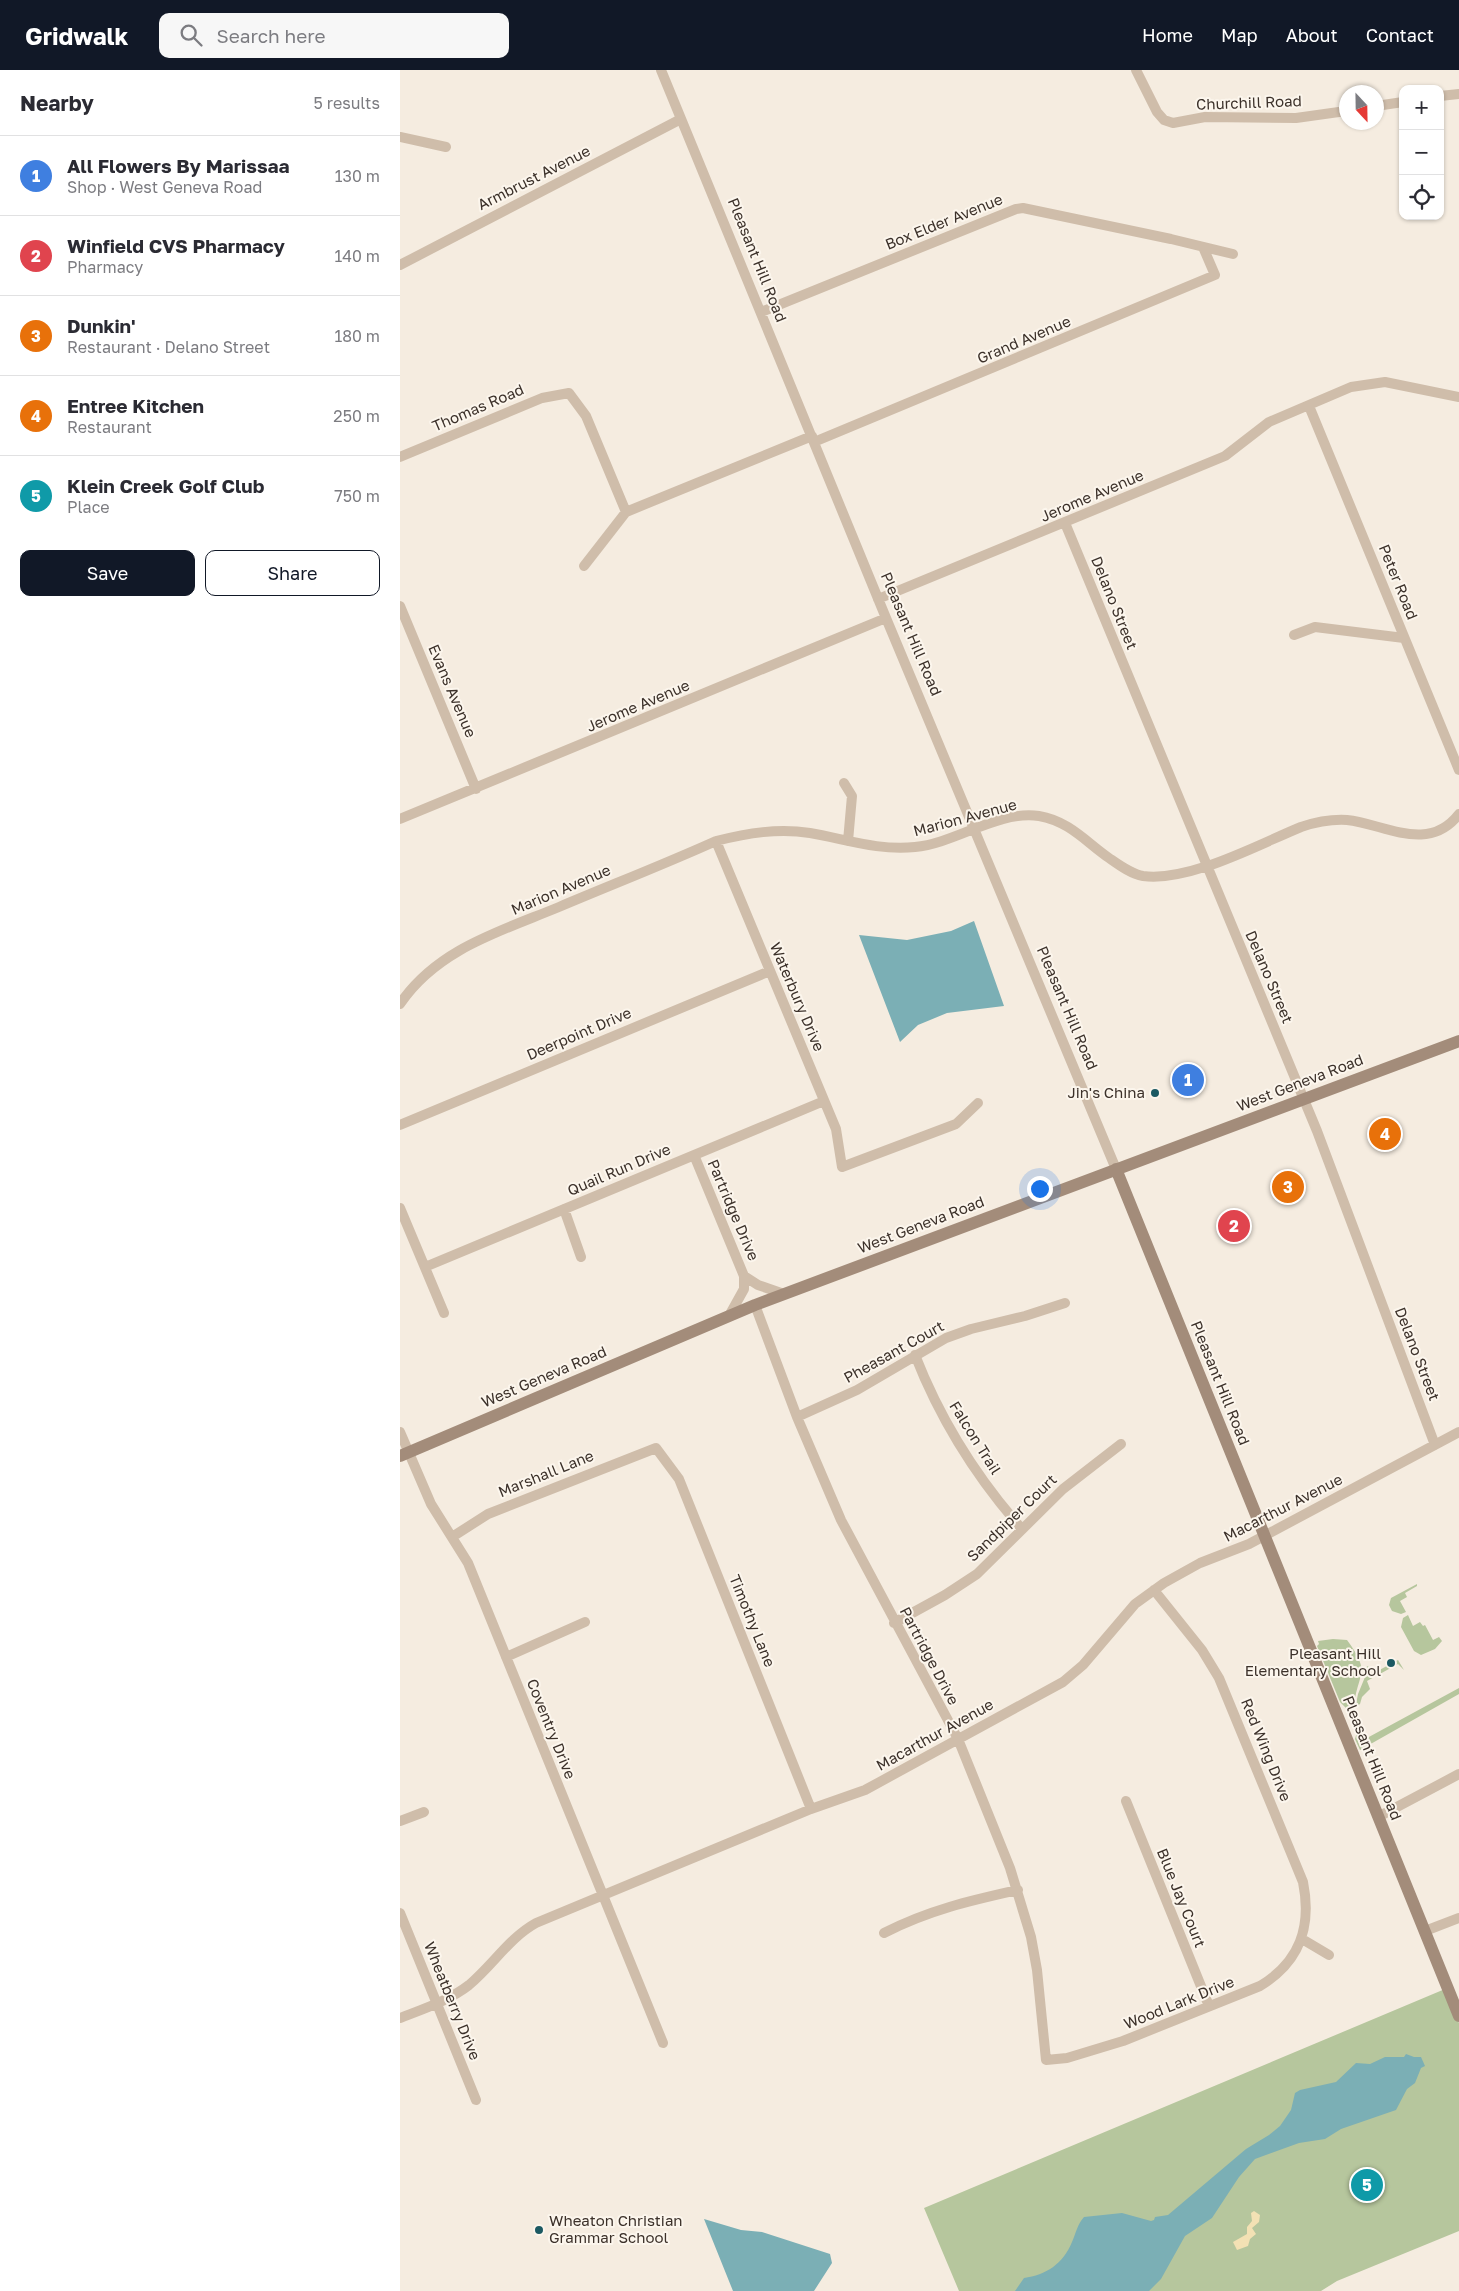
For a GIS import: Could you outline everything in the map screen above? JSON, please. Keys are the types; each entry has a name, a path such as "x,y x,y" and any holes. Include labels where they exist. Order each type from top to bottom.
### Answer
{"main road":[{"name":"West Geneva Road","path":"404,1454 755,1305 1459,1041"},
{"name":"Pleasant Hill Road","path":"1116,1169 1459,2016"}],"street":[{"name":"Pleasant Hill Road","path":"661,70 878,599 1116,1169"},
{"name":"Churchill Road","path":"1136,70 1156,112 1164,120 1173,123 1205,117 1296,118 1339,111"},
{"path":"1444,96 1459,94"},
{"path":"1384,105 1399,103"},
{"name":"Armbrust Avenue","path":"400,264 682,119"},
{"path":"400,137 446,147"},
{"name":"Box Elder Avenue","path":"761,312 1016,209 1024,208 1233,254"},
{"name":"Grand Avenue","path":"584,566 626,512 813,439 1215,275 1203,247"},
{"path":"1308,406 1351,387 1385,382 1459,397"},
{"name":"Thomas Road","path":"400,457 542,398 569,393 586,416 626,512"},
{"name":"Jerome Avenue","path":"878,599 1065,524 1225,456 1270,422 1308,406"},
{"name":"Peter Road","path":"1308,406 1459,770"},
{"name":"Delano Street","path":"1065,524 1303,1099 1435,1445"},
{"name":"Evans Avenue","path":"400,606 476,789"},
{"name":"Jerome Avenue","path":"400,819 886,618"},
{"path":"1294,635 1316,627 1404,638"},
{"path":"844,783 852,796 848,841"},
{"name":"Marion Avenue","path":"400,1004 418,981 435,966 457,951 716,841 758,832 785,831 809,833 874,847 914,848 946,841 974,829 1006,820 1036,816 1058,821 1077,832 1108,858 1124,868 1142,876 1165,876 1190,872 1300,827 1318,822 1348,820 1398,833 1417,834 1445,828 1459,814"},
{"name":"Waterbury Drive","path":"716,841 836,1129 842,1167 956,1124 978,1103"},
{"name":"Deerpoint Drive","path":"400,1125 770,971"},
{"name":"Quail Run Drive","path":"424,1267 824,1101"},
{"name":"Partridge Drive","path":"694,1155 744,1276"},
{"path":"400,1208 444,1312"},
{"path":"564,1209 581,1257"},
{"path":"744,1276 758,1285 784,1294"},
{"path":"730,1316 744,1289 744,1276"},
{"name":"Pheasant Court","path":"797,1417 857,1390 915,1354 946,1338 971,1329 1025,1316 1065,1303"},
{"name":"Partridge Drive","path":"755,1305 797,1417 841,1520 894,1623 958,1739 1018,1890 1037,1970 1046,2060"},
{"name":"Falcon Trail","path":"915,1354 929,1390 942,1416 986,1484 1022,1529"},
{"name":"Coventry Drive","path":"400,1432 404,1454 431,1504 468,1563 662,2043"},
{"name":"Macarthur Avenue","path":"400,2018 459,1992 524,1930 603,1894 811,1809 865,1790 1052,1688 1074,1674 1123,1616 1154,1590 1186,1570 1249,1544 1459,1432"},
{"name":"Sandpiper Court","path":"894,1623 950,1592 977,1574 1063,1488 1121,1444"},
{"name":"Marshall Lane","path":"452,1537 488,1514 656,1448"},
{"name":"Timothy Lane","path":"656,1448 679,1478 811,1809"},
{"name":"Red Wing Drive","path":"1154,1590 1202,1650 1228,1696 1303,1882 1306,1903 1302,1939"},
{"path":"506,1657 586,1622"},
{"path":"1378,1817 1459,1774"},
{"name":"Blue Jay Court","path":"1126,1801 1209,2006"},
{"path":"400,1822 424,1812"},
{"path":"884,1933 909,1920 944,1907 1018,1890"},
{"name":"Wheatberry Drive","path":"400,1913 476,2100"},
{"path":"1425,1931 1459,1918"},
{"path":"1302,1939 1329,1955"},
{"name":"Wood Lark Drive","path":"1046,2060 1100,2049 1255,1988 1273,1977 1296,1954 1302,1939"}],"green space":[{"path":"1417,1584 1417,1586 1405,1593 1407,1597 1400,1601 1406,1612 1401,1614 1392,1611 1389,1605 1391,1598"},
{"path":"1408,1615 1413,1626 1420,1622 1423,1626 1425,1625 1433,1640 1439,1637 1442,1641 1435,1649 1421,1655 1414,1651 1401,1627 1403,1618"},
{"path":"1347,1640 1359,1659 1361,1672 1354,1704 1356,1704 1365,1677 1365,1668 1368,1666 1372,1674 1398,1660 1404,1670 1398,1664 1367,1681 1370,1689 1362,1697 1360,1704 1353,1709 1346,1708 1340,1702 1317,1646 1319,1644 1318,1641"},
{"path":"1459,1688 1459,1694 1360,1750 1355,1739 1357,1732 1362,1728 1367,1738"},
{"path":"1445,1989 1459,2023 1459,2231 1337,2281 1321,2291 959,2291 924,2208"}],"sand":[{"path":"1254,2211 1260,2215 1259,2222 1252,2228 1256,2234 1250,2239 1248,2246 1237,2250 1233,2242 1247,2234 1247,2227 1252,2221 1251,2213"}],"water":[{"path":"974,921 1004,1006 947,1013 918,1025 900,1042 859,935 907,940 951,931"},
{"path":"1406,2054 1421,2057 1425,2066 1421,2068 1415,2083 1407,2089 1396,2110 1341,2129 1325,2139 1299,2143 1255,2159 1239,2177 1212,2218 1185,2236 1161,2279 1149,2291 1015,2291 1024,2278 1040,2274 1059,2262 1068,2250 1084,2217 1122,2213 1151,2221 1155,2217 1168,2215 1246,2149 1280,2126 1291,2110 1295,2093 1300,2090 1336,2082 1356,2063 1370,2064 1385,2057 1404,2057"},
{"path":"704,2219 741,2230 762,2232 830,2254 832,2263 814,2291 733,2291"}],"place":[{"name":"All Flowers By Marissaa","path":"1188,1080"},
{"name":"Jin's China","path":"1155,1093"},
{"name":"Entree Kitchen","path":"1385,1134"},
{"name":"Dunkin'","path":"1288,1187"},
{"name":"Winfield CVS Pharmacy","path":"1234,1226"},
{"name":"Pleasant Hill Elementary School","path":"1391,1663"},
{"name":"Klein Creek Golf Club","path":"1367,2185"},
{"name":"Wheaton Christian Grammar School","path":"539,2230"}]}
